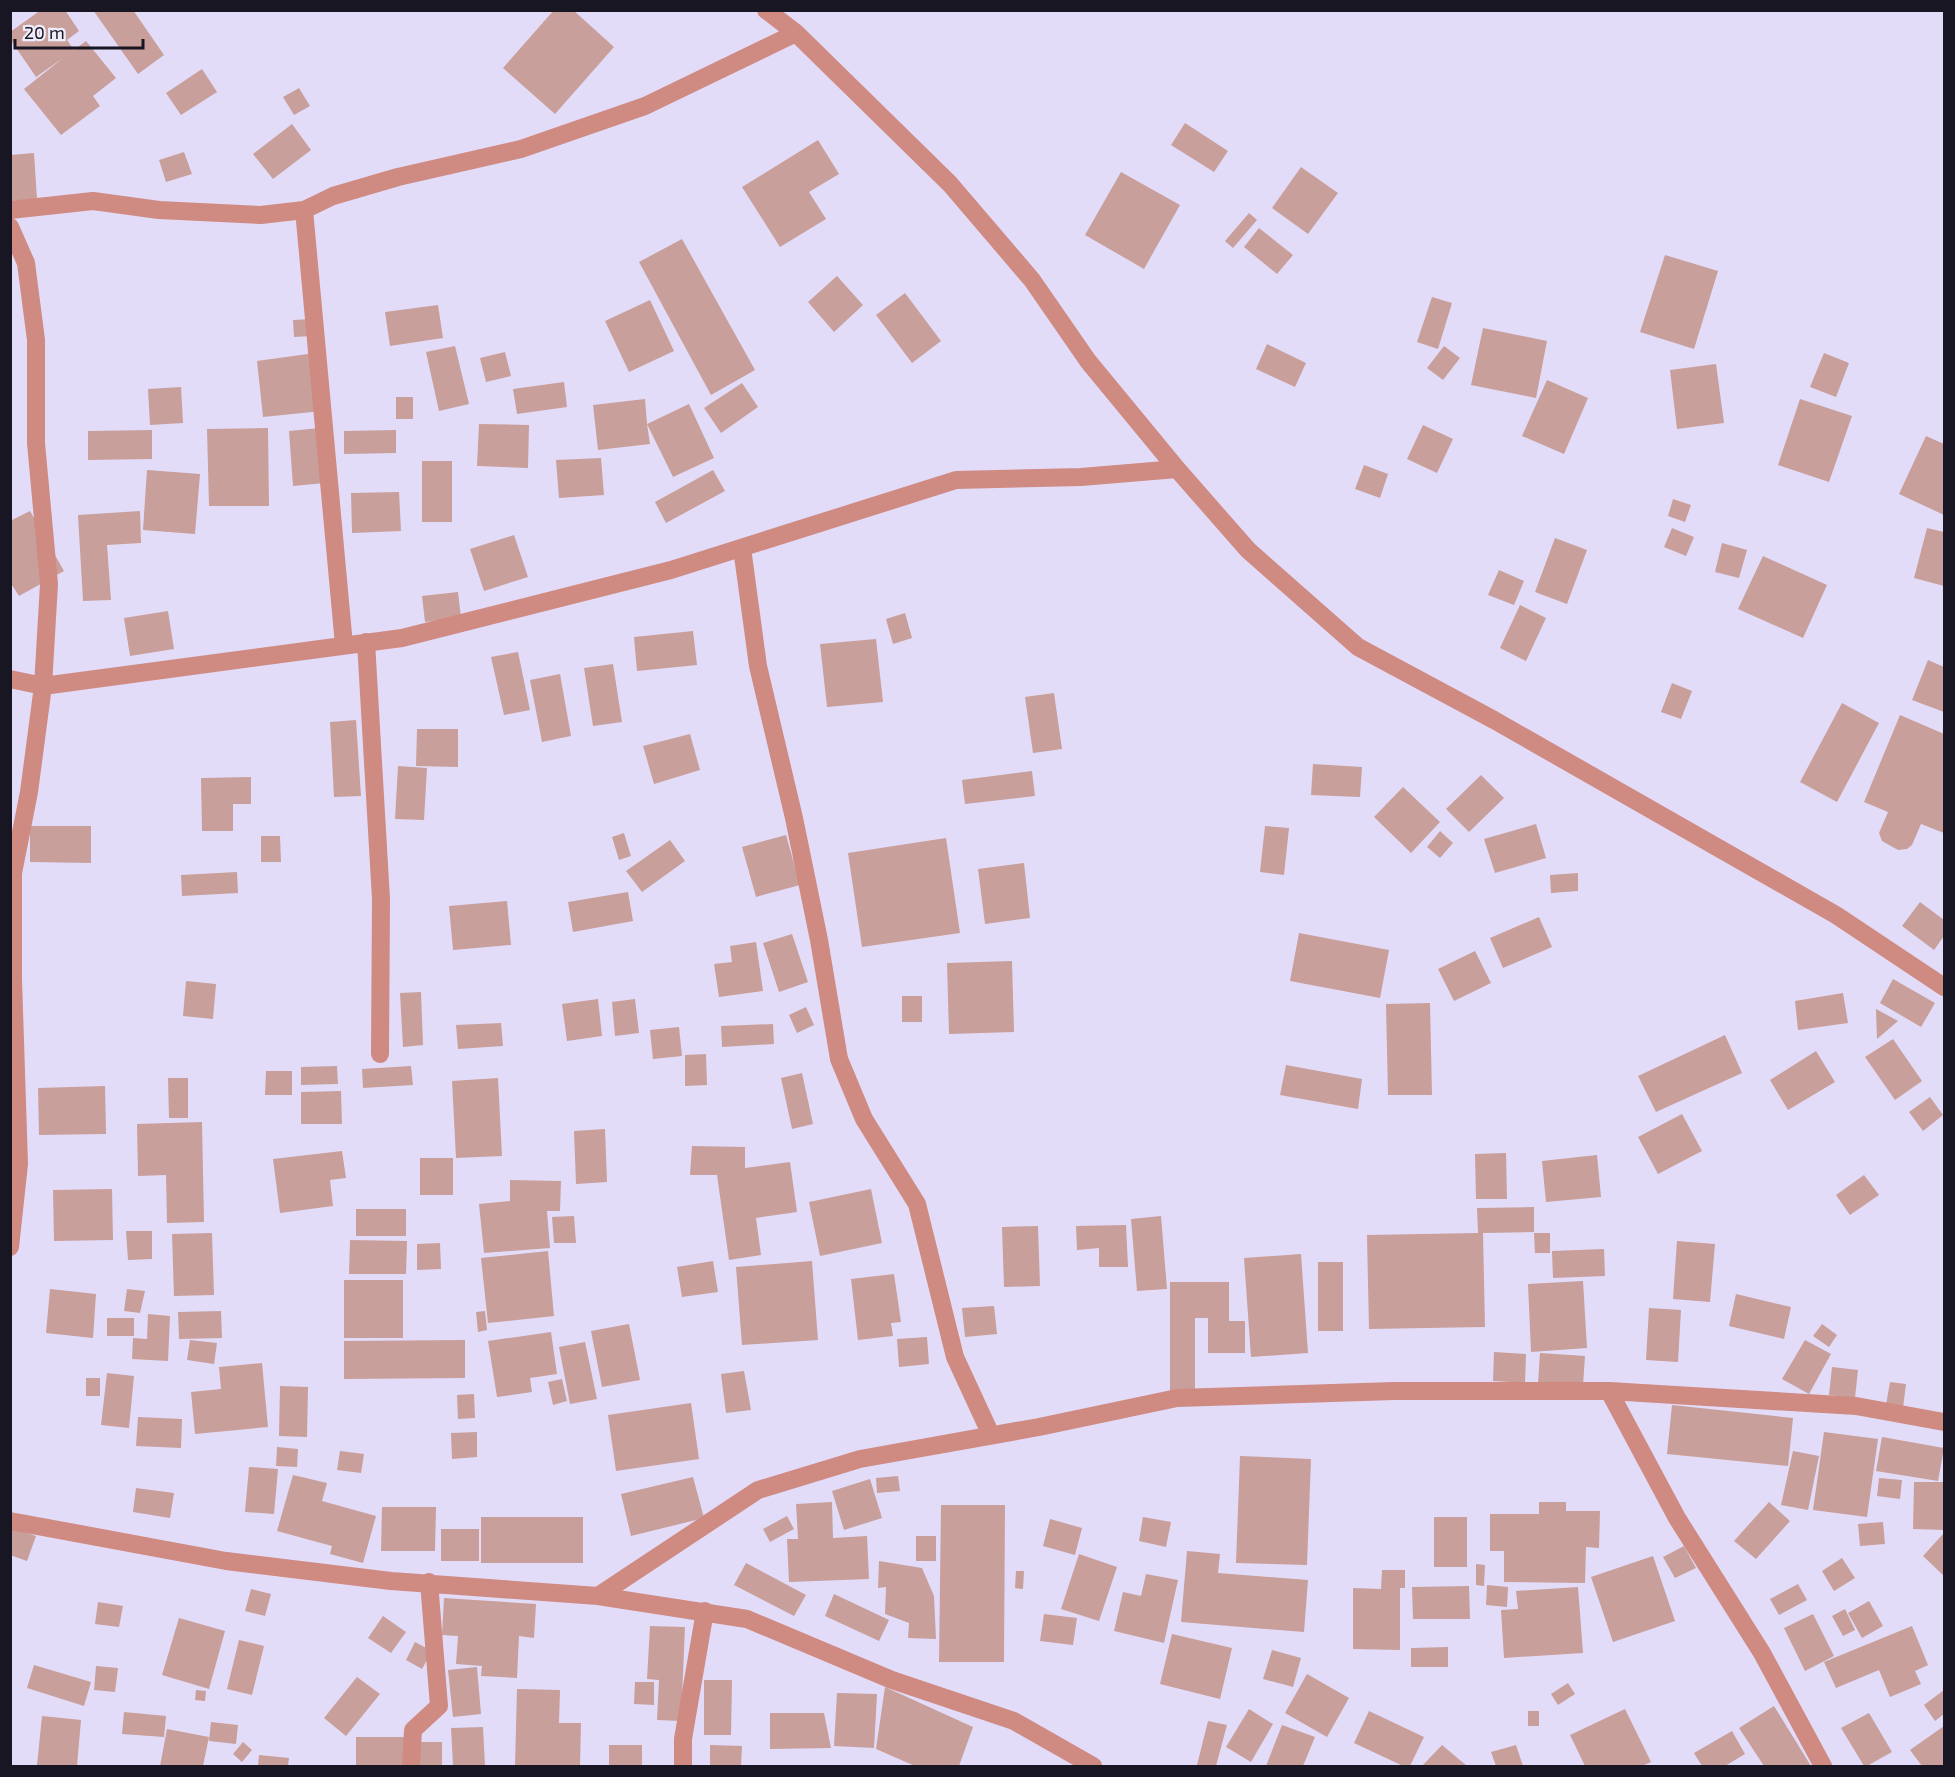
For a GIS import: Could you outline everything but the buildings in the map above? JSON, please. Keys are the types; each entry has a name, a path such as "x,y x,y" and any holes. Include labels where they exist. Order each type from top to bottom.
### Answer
{"street":[{"path":"766,10 796,33 950,184 1032,280 1088,361 1177,469 1248,550 1358,647 1494,720 1836,915 1944,987"},
{"path":"10,210 93,201 159,210 261,215 304,210 333,196 399,177 521,149 645,106 796,33"},
{"path":"304,210 344,645"},
{"path":"10,227 26,263 36,340 36,443 49,584 43,686 29,792 13,873 13,979 19,1164 10,1247"},
{"path":"10,679 43,686 402,638 671,570 956,480 1080,477 1177,469"},
{"path":"742,548 759,666 819,940 839,1059 864,1119 917,1204 955,1357 990,1435"},
{"path":"366,642 381,899 380,1054"},
{"path":"598,1596 759,1490 860,1459 1177,1398 1394,1391 1609,1391 1856,1406 1944,1422"},
{"path":"1609,1391 1677,1518 1762,1653 1823,1767"},
{"path":"10,1521 226,1560 391,1581 598,1596 747,1618 892,1680 1014,1720 1093,1767"},
{"path":"411,1767 413,1730 439,1706 429,1582"},
{"path":"683,1767 682,1739 705,1611"}]}
